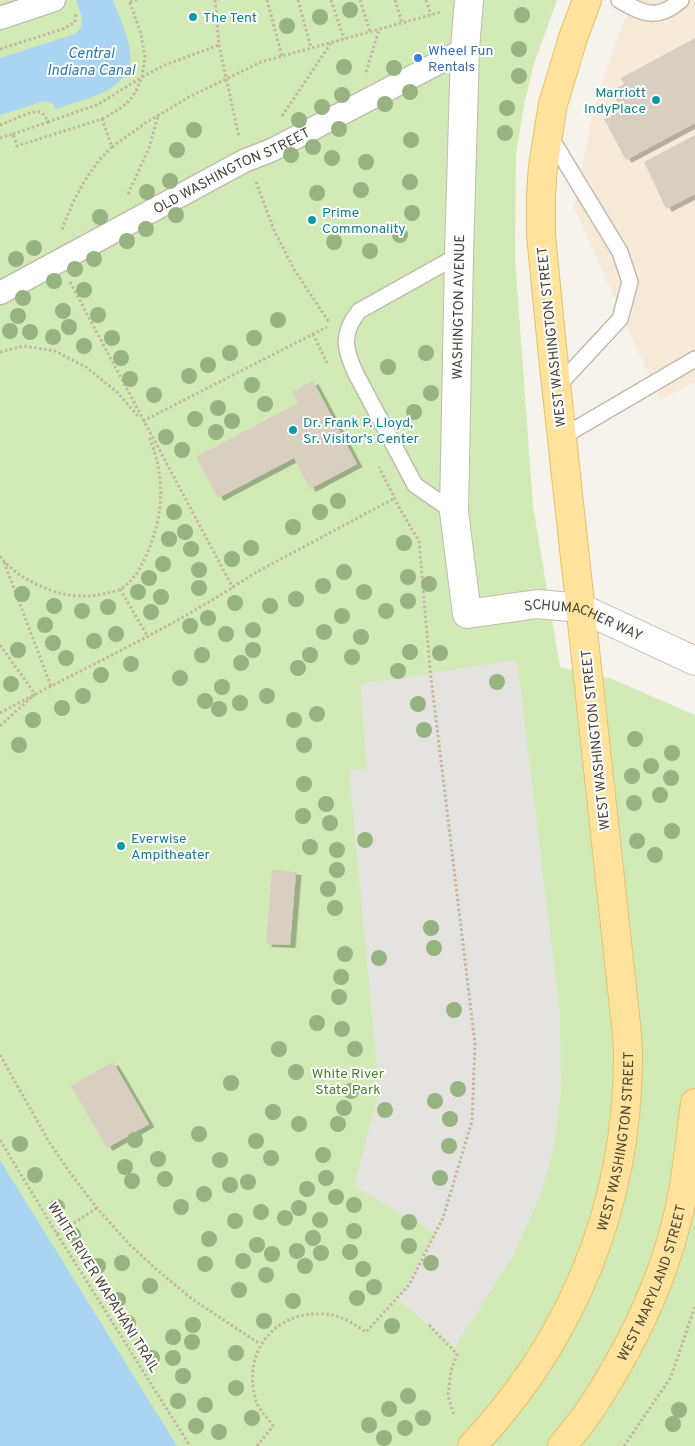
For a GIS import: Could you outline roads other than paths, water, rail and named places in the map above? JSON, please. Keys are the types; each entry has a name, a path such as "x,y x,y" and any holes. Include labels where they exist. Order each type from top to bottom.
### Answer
{"main road":[{"name":"WEST WASHINGTON STREET","path":"472,1446 494,1423 527,1381 576,1294 605,1222 617,1172 627,1091 628,1054 624,1007 541,235 541,196 548,133 565,64 587,0"},
{"name":"WEST MARYLAND STREET","path":"562,1446 590,1411 636,1329 654,1290 678,1216 686,1176 695,1103"}],"street":[{"path":"0,18 54,0"},
{"name":"WASHINGTON AVENUE","path":"467,614 454,512 465,49 469,3"},
{"name":"OLD WASHINGTON STREET","path":"0,294 244,161 272,150 465,49"},
{"name":"SCHUMACHER WAY","path":"467,614 538,604 581,608 695,661"}],"lane":[{"path":"619,0 641,12 651,15 674,7 681,0"},
{"path":"548,133 620,252 630,282 620,319 556,388"},
{"path":"454,512 415,485 348,356 347,332 349,323 358,311 459,255"},
{"path":"562,437 695,359"}],"water":[{"name":"Central Indiana Canal","path":"76,0 113,0 130,52 129,65 124,76 116,85 93,97 56,109 53,104 45,101 0,115 0,58 75,34 82,22"},
{"path":"0,1160 8,1173 177,1446 0,1446"}],"place":[{"name":"The Tent","path":"193,17"},
{"name":"Wheel Fun Rentals","path":"418,58"},
{"name":"Marriott IndyPlace","path":"656,100"},
{"name":"Prime Commonality","path":"312,220"},
{"name":"Dr. Frank P. Lloyd, Sr. Visitor's Center","path":"293,430"},
{"name":"Everwise Ampitheater","path":"121,846"}],"park label":[{"name":"White River State Park","path":"348,1082"}]}
